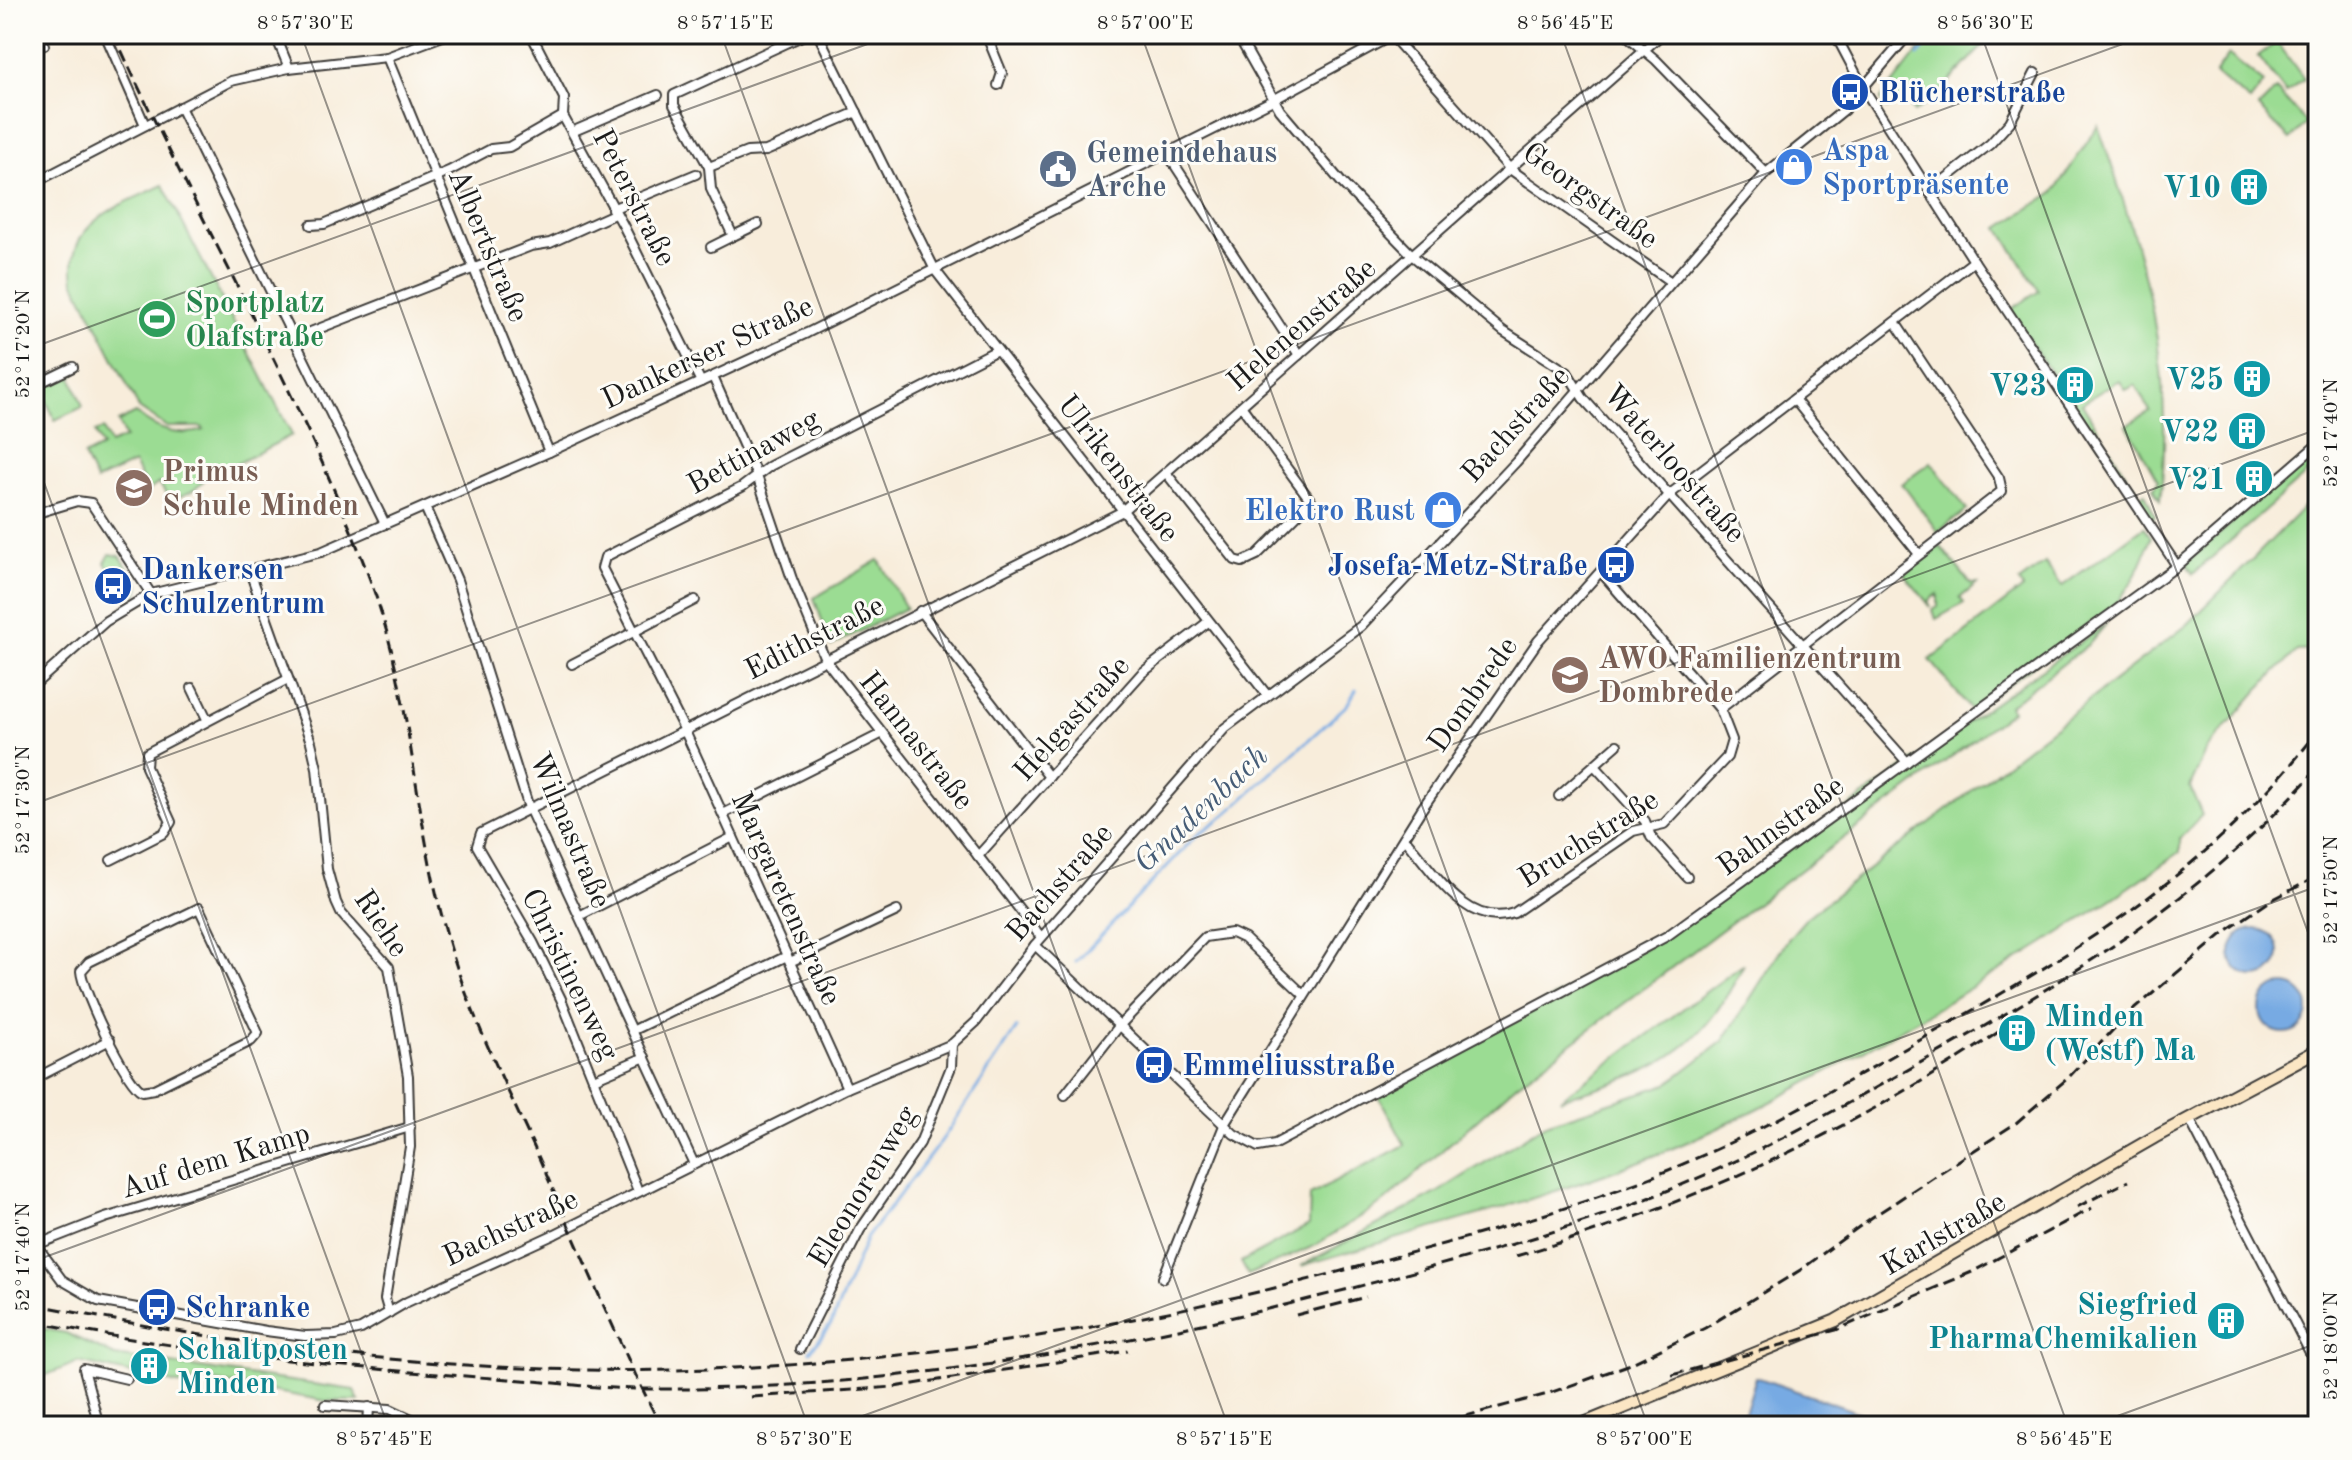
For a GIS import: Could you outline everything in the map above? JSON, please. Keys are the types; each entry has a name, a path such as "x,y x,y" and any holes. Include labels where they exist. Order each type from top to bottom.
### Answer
{"street":[{"path":"39,34 44,45"},
{"path":"105,34 145,125"},
{"path":"275,34 289,68"},
{"path":"34,183 231,81 289,68 387,57 448,34"},
{"name":"Peterstraße","path":"531,34 564,98 563,116 574,131 623,225 701,382"},
{"path":"733,236 711,189 709,167 692,136 685,130 674,105 674,95 806,34"},
{"name":"Ulrikenstraße","path":"818,34 935,270 1267,695"},
{"path":"986,34 1002,73 998,85"},
{"name":"Waterloostraße","path":"1237,34 1273,100 1342,183 1414,257 1503,331 1567,372 1580,388 1583,398 1907,762"},
{"path":"1625,34 1645,50 1766,173"},
{"name":"Helenenstraße","path":"1121,512 1414,257 1662,34"},
{"path":"1835,34 1864,89 1929,192 2114,476 2177,566"},
{"name":"Bachstraße","path":"35,1244 62,1280 84,1294 112,1305 314,1337 361,1329 847,1088 952,1044 976,1022 1041,937 1225,728 1361,626 1506,473 1766,173 1844,110 1909,34"},
{"name":"Dankerser Straße","path":"34,685 106,621 151,594 321,552 549,452 935,270 1273,100 1394,35"},
{"name":"Georgstraße","path":"1394,35 1510,169 1671,282"},
{"name":"Albertstraße","path":"387,57 434,178 549,452"},
{"path":"1929,192 1990,144 2010,122 2035,73"},
{"path":"574,131 658,95"},
{"path":"180,107 385,524"},
{"path":"709,167 747,152 766,151 857,112"},
{"path":"311,225 324,224 434,178 491,149 509,147 563,116"},
{"path":"1167,153 1299,355"},
{"path":"295,338 531,246 550,243 696,174"},
{"path":"711,247 758,224"},
{"name":"Dombrede","path":"1163,1278 1225,1123 1303,994 1404,838 1529,654 1670,494 1974,261"},
{"path":"1601,572 1720,709 1999,495 2003,487 1999,478 1895,322"},
{"name":"Bettinaweg","path":"684,729 602,568 605,557 997,350"},
{"path":"34,380 46,380 73,367"},
{"name":"Hannastraße","path":"713,377 757,476 792,579 825,659 1041,937"},
{"path":"1794,399 1919,554"},
{"path":"1167,474 1235,560 1242,562 1257,555 1311,501 1242,407"},
{"name":"Bahnstraße","path":"1225,1123 1247,1144 1258,1147 1275,1144 1667,936 2177,566 2318,444"},
{"path":"34,514 77,501 91,503 151,594"},
{"name":"Wilmastraße","path":"425,507 457,580 529,808 694,1164"},
{"name":"Edithstraße","path":"529,808 1121,512"},
{"name":"Riehe","path":"249,569 317,768 327,869 336,902 341,913 389,967 408,1076 410,1127 410,1147 385,1299 389,1313"},
{"path":"572,664 695,600"},
{"path":"920,611 1049,777"},
{"name":"Helgastraße","path":"978,856 1142,673 1208,622"},
{"path":"111,860 169,828 171,815 144,760 147,753 288,679"},
{"path":"192,688 207,719"},
{"name":"Bruchstraße","path":"1404,838 1465,906 1489,918 1514,913 1633,831 1664,824 1727,757 1732,740 1720,709"},
{"name":"Margaretenstraße","path":"684,729 847,1088"},
{"path":"723,814 881,734"},
{"path":"1559,796 1617,745"},
{"path":"1595,766 1687,877"},
{"name":"Christinenweg","path":"529,808 481,833 477,846 533,942 596,1078 638,1191"},
{"path":"581,915 733,837"},
{"path":"199,908 256,1024 256,1038 154,1089 142,1091 133,1084 110,1040 82,982 84,966 199,908"},
{"path":"634,1030 897,911"},
{"path":"1065,1095 1120,1025 1193,947 1219,932 1232,933 1245,939 1303,994"},
{"path":"1035,945 1225,1123"},
{"path":"34,1079 110,1040"},
{"name":"Eleonorenweg","path":"800,1349 860,1230 920,1143 951,1067 952,1044"},
{"name":"Karlstraße","path":"1578,1426 1835,1321 2189,1118 2318,1050"},
{"path":"596,1078 645,1057"},
{"path":"2189,1118 2318,1368"},
{"name":"Auf dem Kamp","path":"35,1244 105,1218 410,1127"},
{"path":"99,1426 84,1369 127,1379"},
{"path":"325,1405 390,1409 420,1423 464,1426"},
{"path":"368,1426 369,1407"},
{"path":"34,1418 38,1426"}],"green space":[{"path":"1932,34 1994,34 1936,96 1914,112 1905,98 1887,109 1881,99"},
{"path":"2277,42 2304,79 2286,93 2258,56"},
{"path":"2229,55 2264,83 2250,101 2215,74"},
{"path":"2276,90 2307,123 2290,139 2258,108"},
{"path":"2098,126 2129,218 2152,310 2164,404 2160,501 2153,488 2158,481 2127,425 2150,411 2135,385 2126,390 2119,380 2082,403 2139,496 2145,493 2155,516 2151,520 2009,311 2039,291 1999,228 2054,192"},
{"path":"163,185 292,435 225,470 210,469 194,490 169,499 159,483 148,491 134,463 96,481 84,456 102,447 95,432 103,429 110,444 125,438 118,422 136,413 168,431 186,433 204,430 202,427 167,427 139,408 74,281 73,261 86,230 99,218"},
{"path":"77,372 72,378 83,407 55,420 40,387"},
{"path":"2318,448 2318,464 2193,574 2186,563"},
{"path":"1931,462 1967,510 1938,532 1902,484"},
{"path":"2318,493 2318,650 2297,651 2207,749 2190,787 2202,815 2180,838 2180,852 2079,921 1940,1006 1853,1057 1719,1128 1644,1160 1547,1194 1301,1266 1435,1194 1546,1124 1667,1084 1723,1041 1788,939 1807,917 2187,625"},
{"path":"2144,527 2151,537 2148,547 2132,582 2115,605 1972,711 1930,660 2023,588 2019,582 2045,563 2062,586"},
{"path":"1940,546 1971,584 1977,584 1960,598 1964,603 1936,619 1933,610 1938,607 1938,594 1928,601 1931,607 1904,574"},
{"path":"110,554 120,556 140,586 138,595 126,595 105,563"},
{"path":"879,560 906,608 831,646 814,598"},
{"path":"2107,623 2090,643 2009,706 2012,711 1516,1085 1384,1202 1314,1246 1248,1275 1241,1262 1309,1225 1310,1195 1405,1145 1377,1093 1667,936"},
{"path":"1744,964 1710,1020 1670,1056 1622,1079 1560,1099"},
{"path":"34,1327 66,1333 115,1356 354,1390 359,1401 326,1401 203,1379 182,1385 78,1362 34,1380"}],"water":[{"path":"2255,929 2272,936 2279,953 2272,970 2255,977 2238,970 2231,953 2238,936"},
{"path":"2284,985 2301,992 2308,1009 2301,1026 2284,1033 2267,1026 2260,1009 2267,992"},
{"path":"1756,1377 1897,1426 1741,1426"}],"waterway":[{"name":"Gnadenbach","path":"1918,56 1937,34"},
{"name":"Gnadenbach","path":"1076,962 1197,835 1224,816 1347,705 1356,690"},
{"name":"Gnadenbach","path":"810,1351 831,1324 867,1237 942,1140 1017,1028"}],"railway":[{"path":"114,34 283,378 373,588 397,673 427,848 456,964 488,1048 613,1327 661,1426"},
{"path":"34,1304 207,1336 382,1358 470,1365 645,1370 811,1363 968,1347 1123,1321 1277,1287 1469,1237 1583,1202 1693,1160 1793,1111 2033,975 2136,906 2232,827 2318,731"},
{"path":"34,1322 211,1351 390,1370 610,1388 737,1388 830,1382 1017,1359 1110,1343 1293,1303 1454,1261 1595,1218 1698,1178 1798,1130 2034,997 2135,930 2230,856 2318,768"},
{"path":"1429,1426 1544,1395 1628,1365 1705,1328 1802,1269 1871,1218 2016,1123 2069,1077 2125,1017 2226,931 2270,901 2318,876"},
{"path":"1516,1256 1647,1213 1774,1159 1897,1096 2013,1022"},
{"path":"2077,1207 2128,1181"},
{"path":"1672,1375 1836,1330 1972,1272 2092,1208"},
{"path":"1296,1315 1366,1297"},
{"path":"751,1397 894,1387 1128,1351"}],"place":[{"name":"Blücherstraße","path":"1850,92"},
{"name":"Aspa Sportpräsente","path":"1794,167"},
{"name":"Gemeindehaus Arche","path":"1058,169"},
{"name":"V10","path":"2249,187"},
{"name":"Sportplatz Olafstraße","path":"157,319"},
{"name":"V25","path":"2252,379"},
{"name":"V23","path":"2075,385"},
{"name":"V22","path":"2247,431"},
{"name":"V21","path":"2254,479"},
{"name":"Primus Schule Minden","path":"134,488"},
{"name":"Elektro Rust","path":"1443,510"},
{"name":"Josefa-Metz-Straße","path":"1616,565"},
{"name":"Dankersen Schulzentrum","path":"113,586"},
{"name":"AWO Familienzentrum Dombrede","path":"1570,675"},
{"name":"Minden (Westf) Ma","path":"2017,1033"},
{"name":"Emmeliusstraße","path":"1154,1065"},
{"name":"Schranke","path":"157,1307"},
{"name":"Siegfried PharmaChemikalien","path":"2226,1321"},
{"name":"Schaltposten Minden","path":"149,1366"}]}
